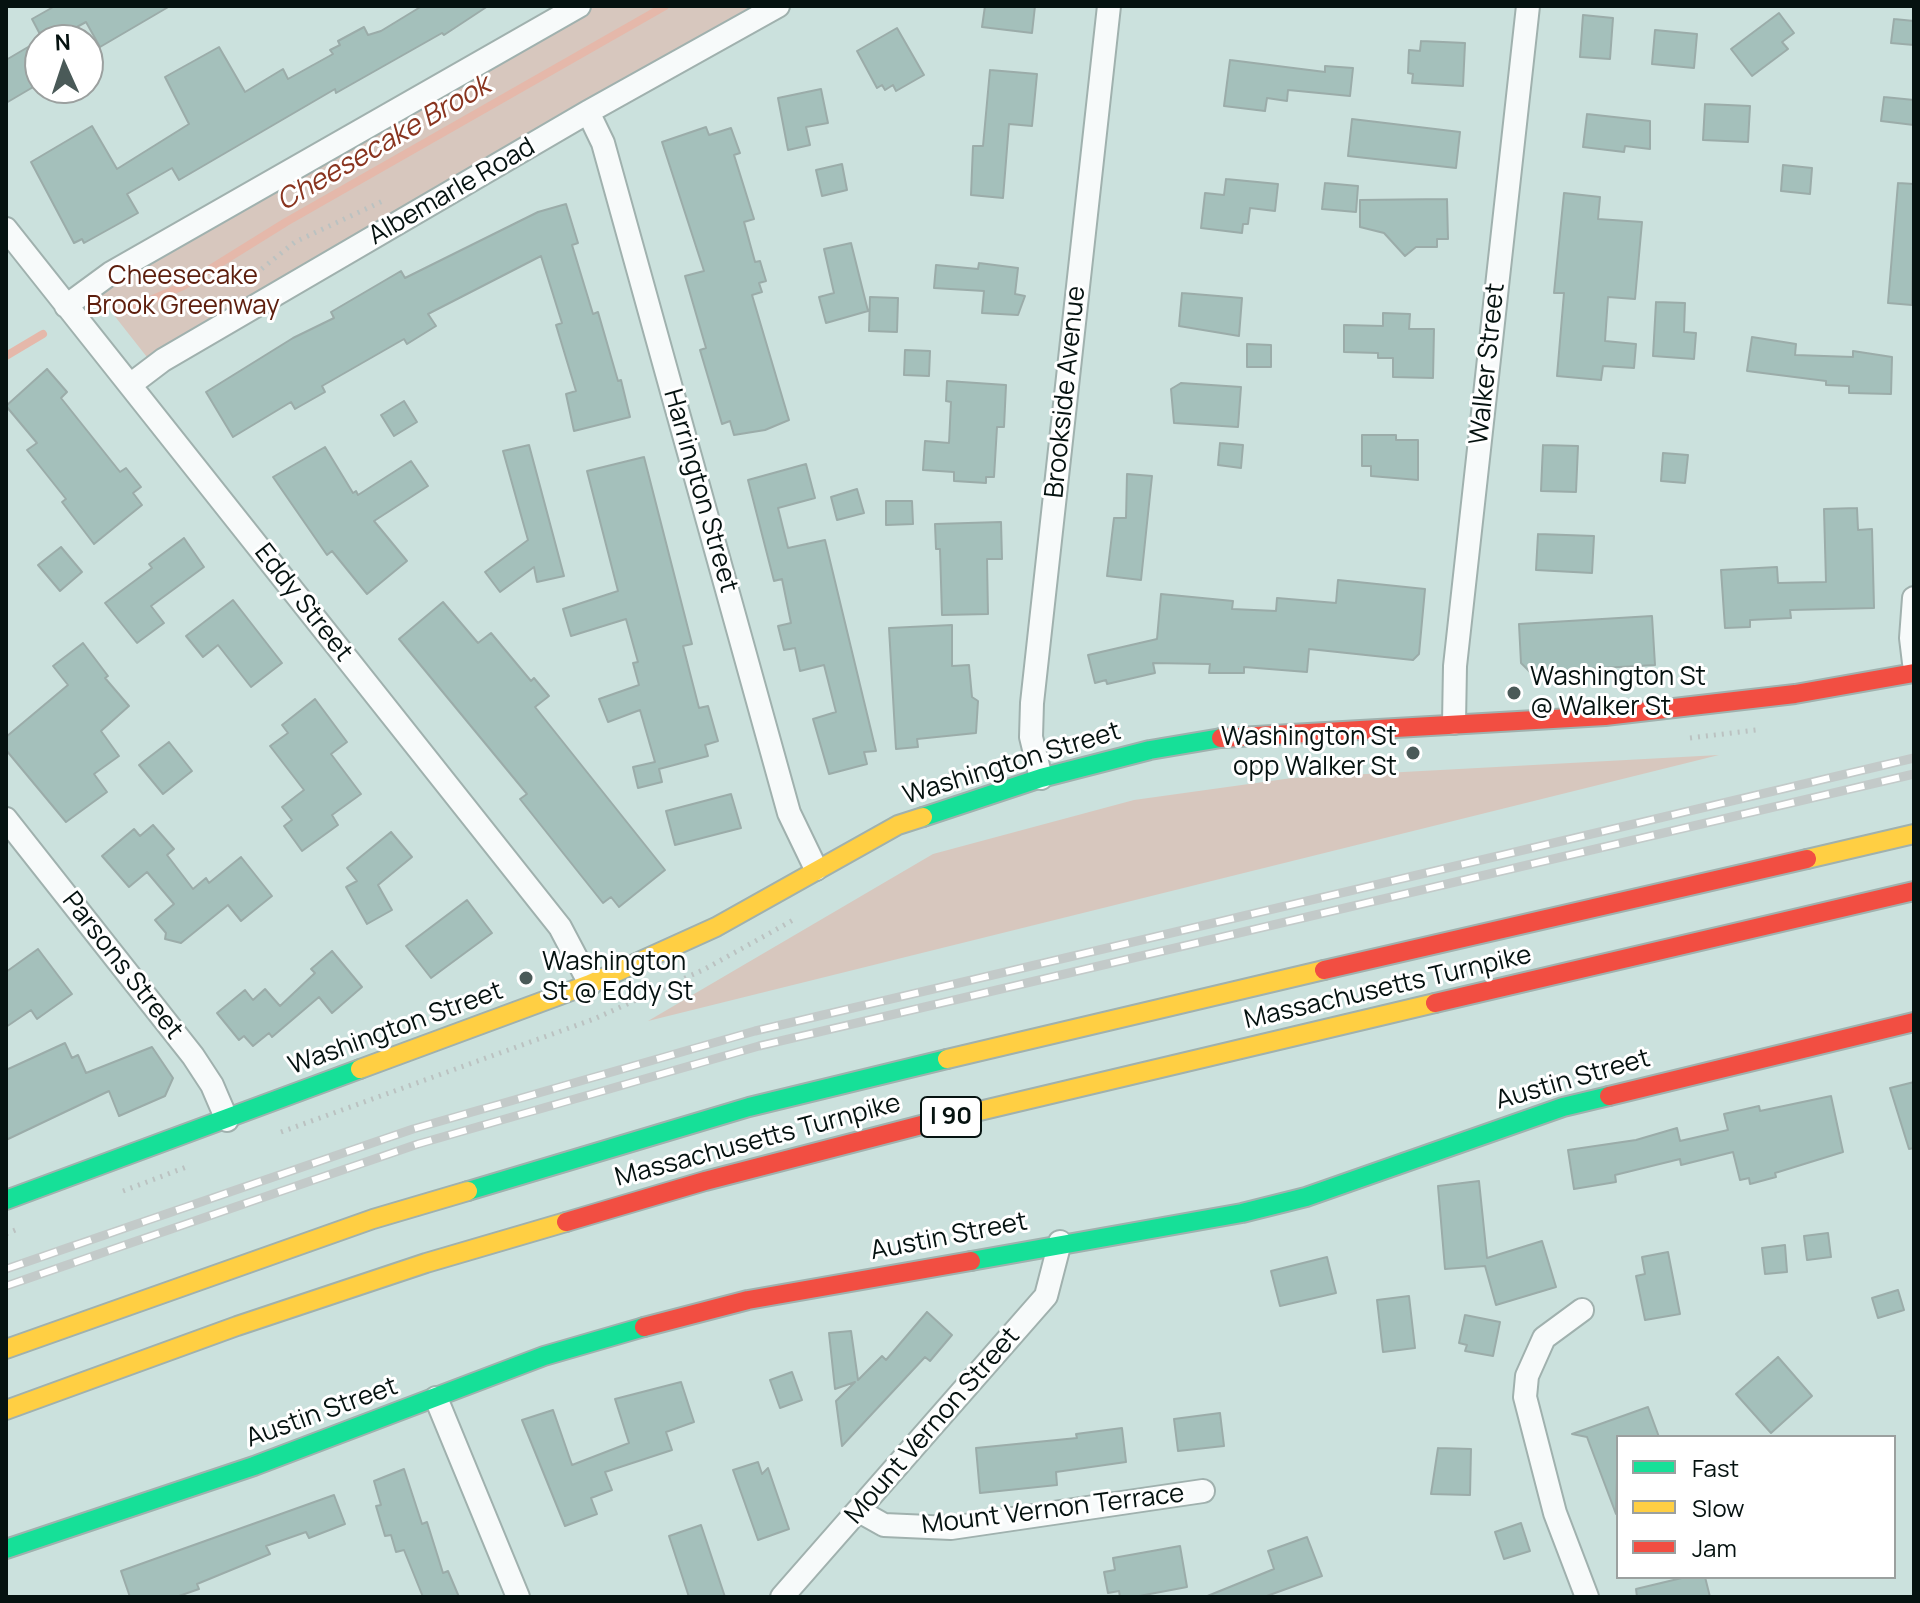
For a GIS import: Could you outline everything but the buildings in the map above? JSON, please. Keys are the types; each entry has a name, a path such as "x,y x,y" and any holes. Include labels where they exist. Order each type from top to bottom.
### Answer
{"main road":[{"name":"Washington Street","path":"6,1200 590,984 716,927 913,818 1041,778 1221,737 1315,728 1579,718 1795,694 1914,673"},
{"name":"Massachusetts Turnpike","path":"6,1349 373,1219 749,1107 1021,1040 1914,834"},
{"name":"Massachusetts Turnpike","path":"6,1410 412,1267 772,1162 990,1107 1914,891"},
{"name":"Austin Street","path":"6,1549 194,1487 544,1356 722,1307 1060,1242 1242,1213 1306,1197 1563,1107 1914,1022"}],"street":[{"path":"66,306 111,273 579,6"},
{"name":"Albemarle Road","path":"130,385 163,360 588,112 778,6"},
{"name":"Brookside Avenue","path":"1041,778 1031,737 1032,703 1109,6"},
{"name":"Walker Street","path":"1454,723 1455,666 1528,6"},
{"name":"Harrington Street","path":"588,112 603,143 789,813 816,869"},
{"name":"Eddy Street","path":"6,229 560,927 590,984"},
{"path":"1914,598 1914,663"},
{"name":"Parsons Street","path":"6,819 193,1056 212,1085 227,1120"},
{"name":"Mount Vernon Street","path":"782,1597 1046,1296 1060,1242"},
{"path":"1582,1310 1560,1323 1544,1338 1527,1376 1525,1397 1551,1501 1587,1597"},
{"path":"436,1398 518,1597"},
{"name":"Mount Vernon Terrace","path":"859,1511 884,1525 951,1528 1203,1491"}],"path":[{"path":"1679,739 1764,729"},
{"path":"1227,769 1275,763"},
{"path":"269,1136 594,1019 705,969 799,917"},
{"path":"116,1193 197,1163"},
{"path":"6,1234 34,1223"}],"green space":[{"name":"Cheesecake Brook Greenway","path":"578,6 773,6 154,366 91,286"},
{"path":"1719,755 648,1021 933,854 1134,800 1292,778"}],"waterway":[{"name":"Cheesecake Brook","path":"123,312 183,286 286,222 665,6"},
{"name":"Cheesecake Brook","path":"6,356 43,334"}],"railway":[{"path":"6,1269 413,1129 755,1031 1914,758"},
{"path":"6,1286 418,1144 759,1046 1914,774"}],"traffic: fast":[{"path":"923,817 1041,778 1150,750 1221,738"},
{"path":"468,1191 749,1107 947,1059"},
{"path":"6,1200 360,1069"},
{"path":"971,1261 1242,1213 1306,1197 1563,1107 1609,1096"},
{"path":"6,1549 254,1466 544,1356 644,1327"}],"traffic: slow":[{"path":"360,1069 590,984 716,927 898,825 923,817"},
{"path":"1807,859 1914,834"},
{"path":"947,1059 1324,970"},
{"path":"933,1122 1435,1003"},
{"path":"6,1349 373,1219 468,1191"},
{"path":"6,1410 237,1326 426,1263 566,1222"}],"traffic: jam":[{"path":"1221,738 1605,716 1795,694 1914,673"},
{"path":"1324,970 1807,859"},
{"path":"1435,1003 1914,891"},
{"path":"1609,1096 1914,1022"},
{"path":"566,1222 705,1181 933,1122"},
{"path":"644,1327 748,1300 971,1261"}],"place":[{"name":"Washington St @ Walker St","path":"1514,693"},
{"name":"Washington St opp Walker St","path":"1413,753"},
{"name":"Washington St @ Eddy St","path":"526,978"}]}
